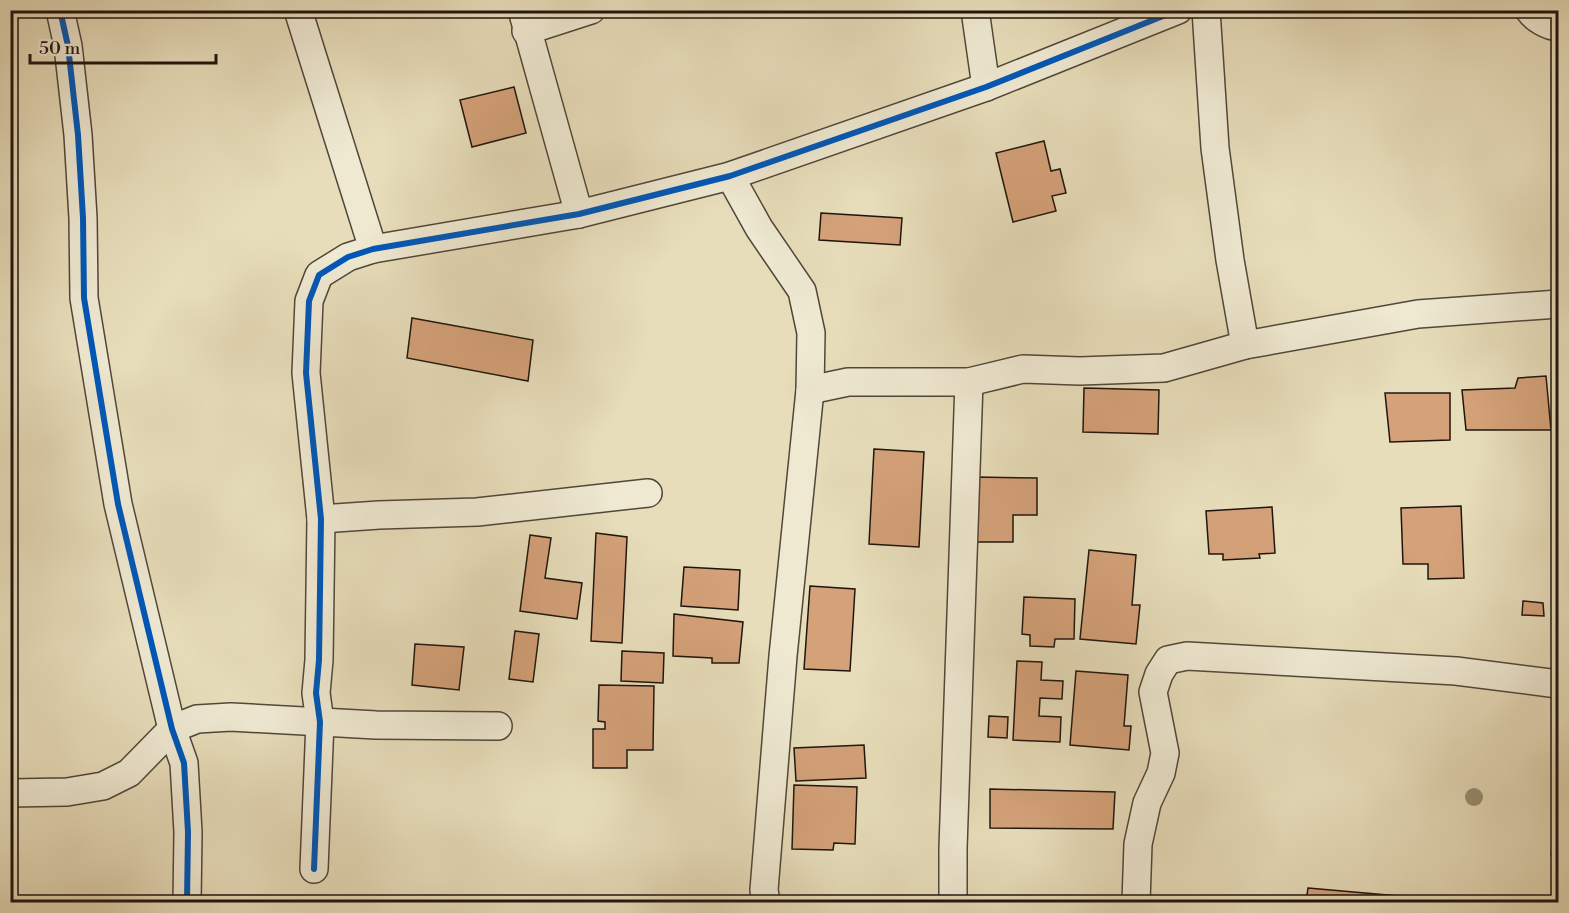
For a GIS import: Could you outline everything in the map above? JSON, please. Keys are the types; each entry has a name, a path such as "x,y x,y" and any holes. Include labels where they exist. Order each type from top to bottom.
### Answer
{"street":[{"path":"60,10 68,46 78,135 83,218 84,298 118,504 172,729 184,763 188,832 187,903"},
{"path":"298,10 373,249"},
{"path":"579,214 524,21 591,10"},
{"path":"975,10 986,87"},
{"path":"314,869 320,722 316,693 319,660 321,519 306,373 309,301 319,275 348,257 373,249 579,214 730,176 986,87 1178,10"},
{"path":"1206,10 1215,148 1230,260 1245,345"},
{"path":"1529,10 1534,17 1552,27 1558,27"},
{"path":"730,176 759,228 802,291 811,333 810,390 783,656 764,890 766,903"},
{"path":"810,390 849,382 969,382 1023,369 1080,371 1164,368 1245,345 1418,314 1558,304"},
{"path":"953,903 969,382"},
{"path":"321,519 477,512 648,493"},
{"path":"1136,903 1138,844 1147,803 1161,773 1165,753 1153,692 1159,674 1168,660 1187,656 1456,671 1558,684"},
{"path":"10,793 67,792 103,786 129,772 172,729 197,719 231,717 320,722 498,726"}],"building":[{"path":"514,87 526,133 472,147 460,100"},
{"path":"1044,141 1051,171 1060,169 1066,193 1052,196 1056,211 1013,222 996,153"},
{"path":"821,213 902,218 900,245 819,240"},
{"path":"412,318 533,340 528,381 407,358"},
{"path":"1546,376 1551,430 1466,430 1462,390 1515,388 1518,378"},
{"path":"1084,388 1159,390 1158,434 1083,432"},
{"path":"1385,393 1450,393 1450,440 1390,442"},
{"path":"874,449 924,452 919,547 869,544"},
{"path":"974,477 1037,478 1037,515 1013,515 1013,542 973,542"},
{"path":"1558,498 1558,520 1553,519"},
{"path":"1461,506 1464,578 1428,579 1428,564 1403,564 1401,508"},
{"path":"1272,507 1275,553 1259,554 1260,558 1223,560 1223,554 1209,554 1206,511"},
{"path":"596,533 627,537 622,643 591,641"},
{"path":"530,535 551,538 545,578 582,583 577,619 520,611"},
{"path":"1089,550 1136,555 1132,605 1140,605 1136,644 1080,639"},
{"path":"684,567 740,570 738,610 681,606"},
{"path":"810,586 855,589 850,671 804,669"},
{"path":"1024,597 1075,599 1074,639 1055,639 1054,647 1030,646 1030,635 1022,634"},
{"path":"1523,601 1543,603 1544,616 1522,615"},
{"path":"674,614 743,622 739,663 712,663 712,658 673,656"},
{"path":"515,631 539,634 533,682 509,679"},
{"path":"415,644 464,647 459,690 412,685"},
{"path":"622,651 664,653 663,683 621,681"},
{"path":"1017,661 1042,662 1041,680 1063,681 1062,699 1040,698 1039,716 1061,717 1060,742 1013,740"},
{"path":"1076,671 1128,675 1124,726 1131,726 1129,750 1070,745"},
{"path":"599,685 654,686 653,750 627,750 627,768 593,768 593,729 605,729 605,722 598,721"},
{"path":"989,716 1008,717 1007,738 988,737"},
{"path":"864,745 866,778 796,781 794,748"},
{"path":"794,785 857,787 855,844 834,843 833,850 792,849"},
{"path":"990,789 1115,792 1113,829 990,828"},
{"path":"1558,810 1558,857 1551,855"},
{"path":"1308,888 1410,897 1409,902 1306,902"}],"cycle path":[{"path":"60,10 68,46 78,135 83,218 84,298 118,504 172,729 184,763 188,832 187,902"},
{"path":"314,869 320,722 316,693 319,660 321,519 306,373 309,301 319,275 348,257 373,249 579,214 730,176 986,87 1178,10"}]}
